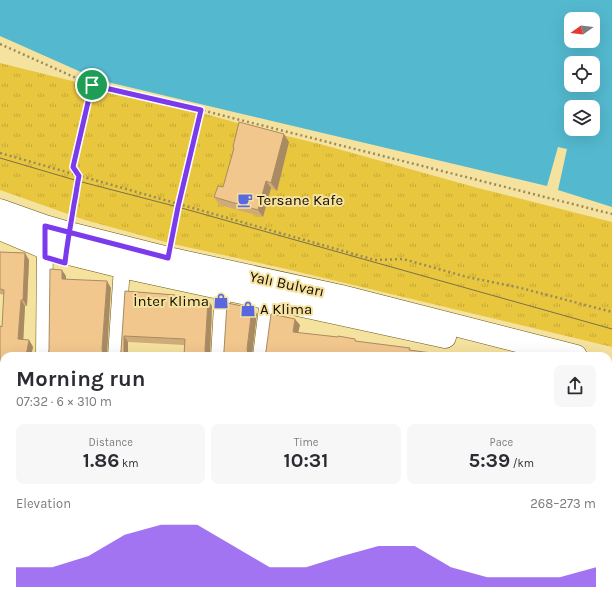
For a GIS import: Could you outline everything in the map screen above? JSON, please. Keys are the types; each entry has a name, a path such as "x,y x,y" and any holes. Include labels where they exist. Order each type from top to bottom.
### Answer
{"main road":[{"name":"Yalı Bulvarı","path":"0,210 69,233 168,258 341,296 560,352"},
{"name":"Yalı Bulvarı","path":"0,229 45,248 122,267 516,352"}],"street":[{"path":"44,352 45,226"},
{"path":"116,352 122,267"},
{"path":"219,352 223,289"},
{"path":"261,352 268,299"}],"path":[{"path":"0,44 92,85 201,110 612,214"},
{"path":"69,233 79,176 73,167 92,85"},
{"path":"168,258 201,110"},
{"path":"0,153 375,260 404,259 467,277 521,288 612,312"}],"green space":[{"path":"0,63 209,115 478,188 612,222 612,347 282,268 173,244 85,220 0,190"}],"water":[{"path":"0,0 612,0 612,207 558,190 567,149 558,147 547,186 99,80 0,36"}],"building":[{"path":"239,122 284,134 271,183 266,181 258,210 214,197 218,186 223,187 234,148"},
{"path":"0,252 25,253 23,300 21,300 18,339 29,340 27,352 0,352 0,326 2,327 4,290 0,289"},
{"path":"50,269 62,270 62,279 107,281 103,352 49,352"},
{"path":"125,291 175,295 174,298 208,300 206,352 184,352 185,339 124,336 124,352 121,351"},
{"path":"227,303 252,308 248,352 224,351"},
{"path":"271,314 295,319 293,332 338,336 355,339 355,341 410,348 409,350 424,352 266,352"}],"tram line":[{"path":"0,158 612,329"}],"place":[{"name":"Tersane Kafe","path":"245,200"},
{"name":"İnter Klima","path":"221,301"},
{"name":"A Klima","path":"248,309"}],"route":[{"path":"92,85 73,167 79,176 69,233 65,263 45,257 45,226 69,233 168,258 178,207 201,110 92,85"}]}
